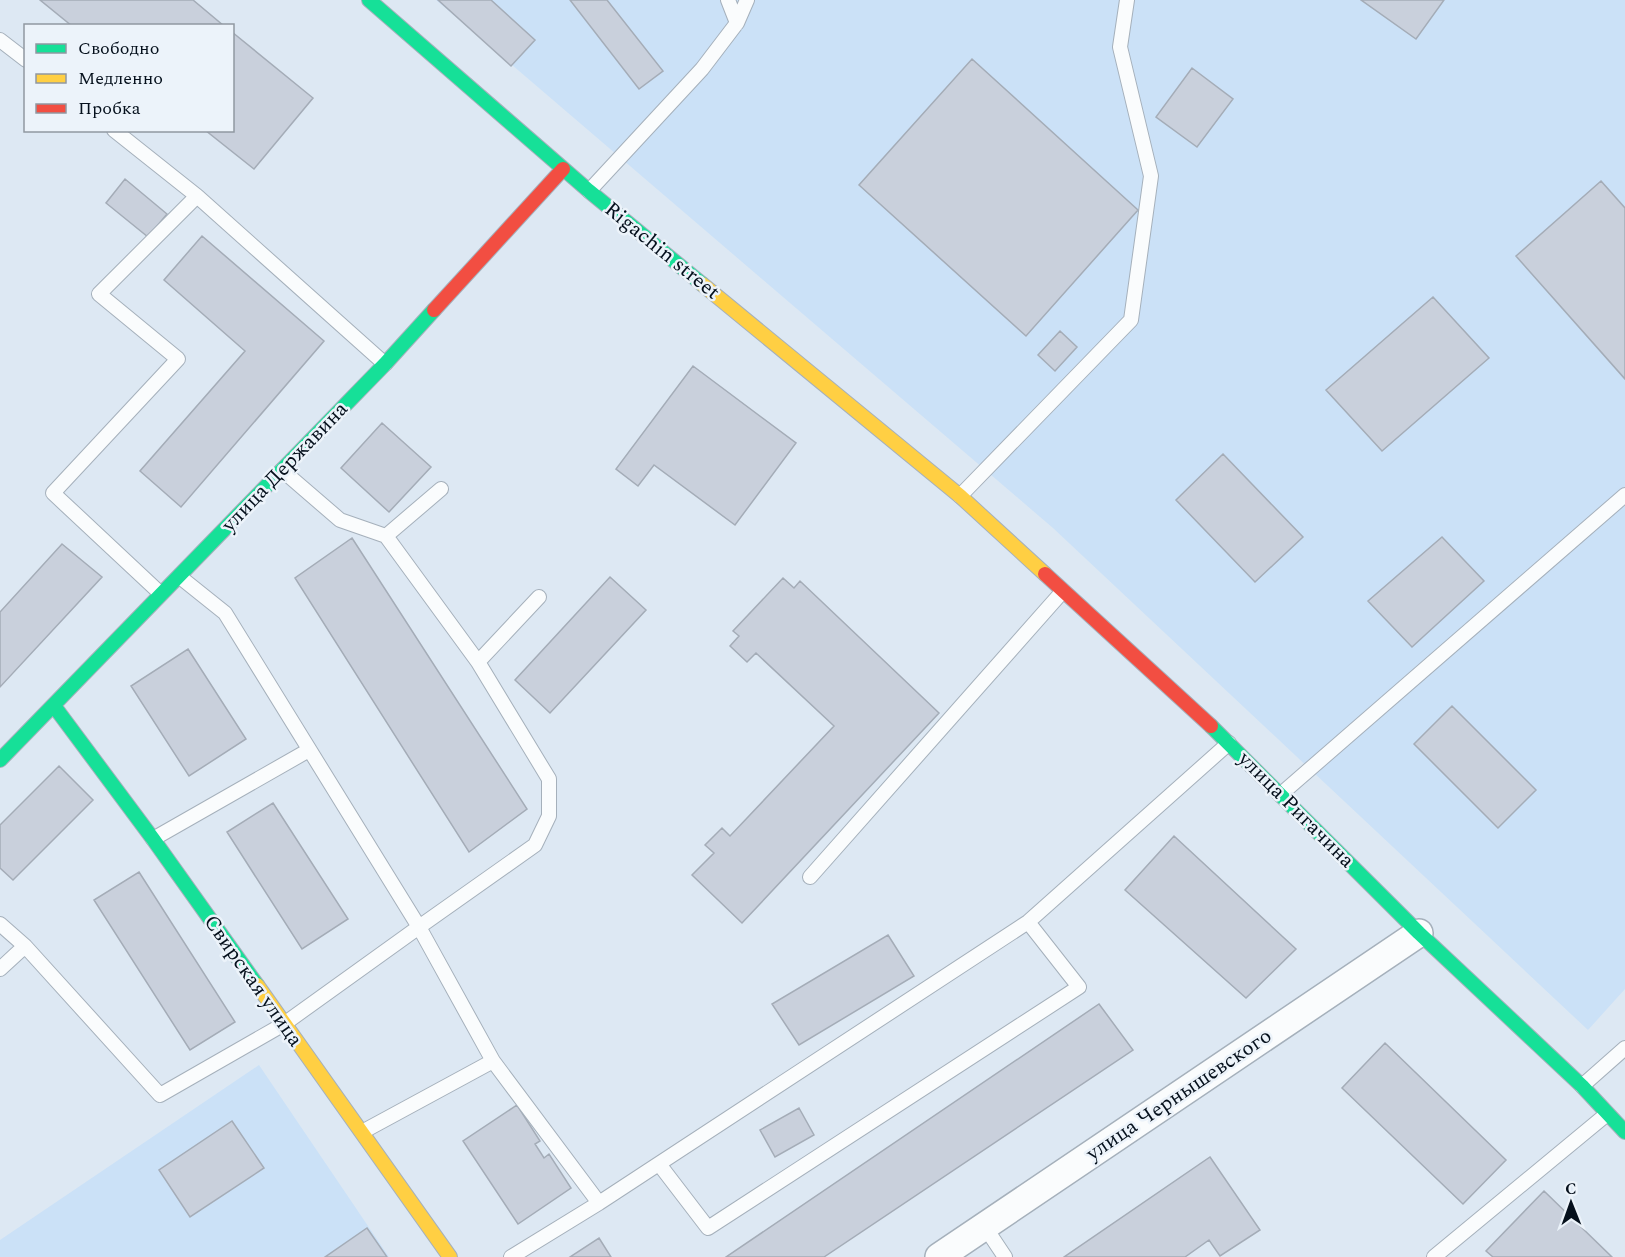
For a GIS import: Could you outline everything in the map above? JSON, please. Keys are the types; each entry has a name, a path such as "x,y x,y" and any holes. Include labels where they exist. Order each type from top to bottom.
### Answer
{"main road":[{"name":"Rigachin street","path":"369,0 589,191 960,496"},
{"name":"улица Державина","path":"2,753 54,706 385,364 563,169"},
{"name":"улица Ригачина","path":"960,496 1229,743 1419,933 1582,1086 1625,1132"},
{"name":"Свирская улица","path":"54,706 153,839 450,1257"}],"street":[{"name":"улица Чернышевского","path":"939,1257 1419,933"}],"lane":[{"path":"728,0 737,24"},
{"path":"589,191 702,69 737,24 747,0"},
{"path":"960,496 1131,320 1151,176 1120,47 1127,0"},
{"path":"0,40 24,58"},
{"path":"117,132 197,196 385,364"},
{"path":"161,594 53,493 178,359 99,294 197,196"},
{"path":"0,924 25,946 160,1095 284,1024 535,845 549,816 549,779 478,662 386,536 340,520 282,470"},
{"path":"386,536 441,489"},
{"path":"1280,795 1625,495"},
{"path":"180,577 225,614 419,927 493,1061 599,1203"},
{"path":"810,877 1063,591"},
{"path":"478,662 539,597"},
{"path":"511,1257 599,1203 1028,922 1229,743"},
{"path":"153,839 309,750"},
{"path":"659,1164 708,1228 1079,987 1028,922"},
{"path":"0,969 25,946"},
{"path":"1582,1086 1625,1048"},
{"path":"362,1132 493,1061"},
{"path":"1434,1257 1607,1114"},
{"path":"985,1227 1005,1257"}],"shaded area":[{"path":"436,0 1625,0 1625,989 1588,1030 1053,528"},
{"path":"259,1065 389,1257 0,1257 0,1240"}],"building":[{"path":"40,0 193,0 222,24 70,24"},
{"path":"438,0 491,0 535,40 511,66"},
{"path":"570,0 607,0 663,71 639,89"},
{"path":"1361,0 1444,0 1416,39"},
{"path":"234,34 313,98 254,169 208,132 234,132"},
{"path":"972,59 1138,210 1026,336 859,185"},
{"path":"1192,68 1233,99 1197,147 1156,117"},
{"path":"125,179 167,214 148,237 106,203"},
{"path":"1601,181 1625,208 1625,379 1516,256"},
{"path":"202,236 324,341 181,507 140,471 245,351 164,280"},
{"path":"1433,297 1489,358 1382,451 1326,390"},
{"path":"1060,331 1077,347 1055,371 1038,355"},
{"path":"693,366 796,443 735,525 654,465 638,486 616,469"},
{"path":"382,423 431,467 389,512 341,468"},
{"path":"1223,454 1303,537 1255,582 1176,500"},
{"path":"1442,537 1484,581 1412,647 1368,601"},
{"path":"352,538 527,809 469,852 295,578"},
{"path":"62,544 102,577 0,687 0,612"},
{"path":"610,577 646,610 550,713 515,680"},
{"path":"783,578 794,588 800,581 939,713 742,923 692,875 714,853 705,845 722,828 730,836 834,726 756,653 747,662 730,646 739,636 733,631"},
{"path":"188,649 246,739 189,776 131,686"},
{"path":"1452,706 1536,790 1498,828 1414,744"},
{"path":"59,766 93,800 13,880 0,868 0,825"},
{"path":"273,803 348,919 302,949 227,832"},
{"path":"1174,836 1296,949 1246,998 1125,890"},
{"path":"139,872 235,1022 190,1050 94,900"},
{"path":"888,935 914,976 799,1045 772,1004"},
{"path":"1099,1004 1133,1050 824,1257 726,1257"},
{"path":"1385,1043 1506,1160 1463,1204 1342,1088"},
{"path":"517,1105 540,1141 535,1144 544,1158 549,1154 571,1188 518,1224 463,1141"},
{"path":"799,1108 814,1135 775,1157 760,1130"},
{"path":"232,1121 264,1168 190,1217 159,1170"},
{"path":"1210,1157 1260,1230 1220,1256 1209,1240 1185,1257 1064,1257"},
{"path":"1544,1191 1612,1257 1493,1257 1486,1251"},
{"path":"367,1228 387,1257 325,1257"},
{"path":"599,1238 611,1257 570,1257"}],"traffic: fast":[{"path":"369,0 589,191 702,284"},
{"path":"0,760 385,364 434,310"},
{"path":"54,706 153,839 257,985"},
{"path":"1211,726 1419,933 1582,1086 1625,1132"}],"traffic: slow":[{"path":"702,284 960,496 1045,574"},
{"path":"257,985 450,1257"}],"traffic: jam":[{"path":"434,310 563,169"},
{"path":"1045,574 1211,726"}]}
